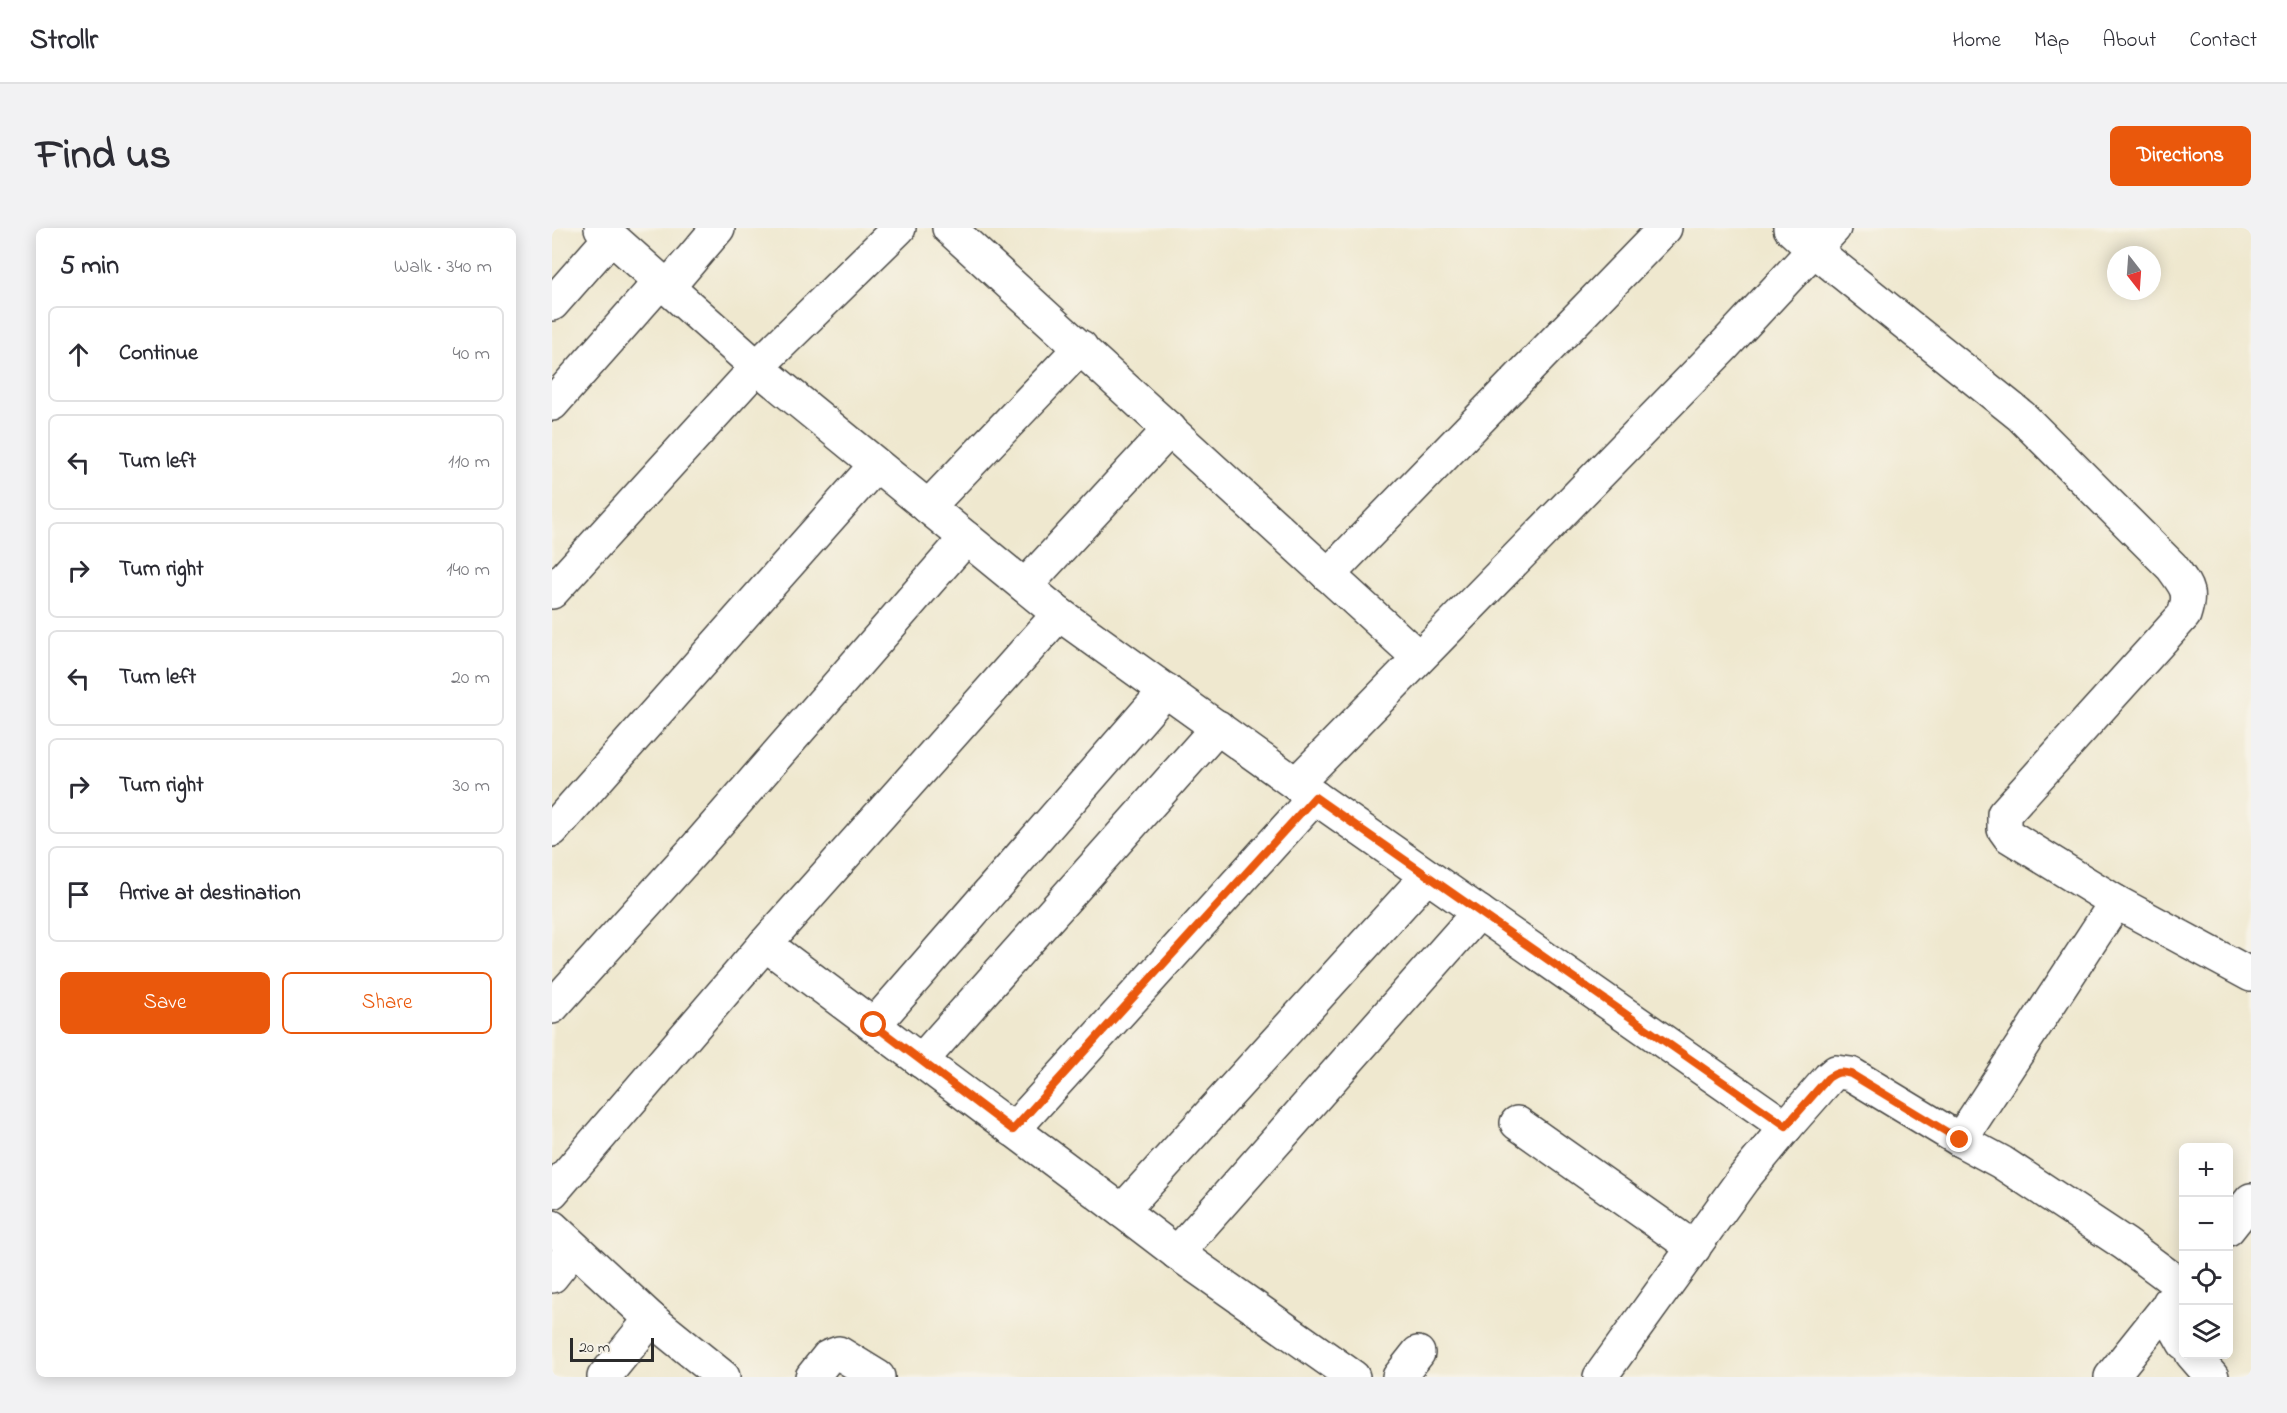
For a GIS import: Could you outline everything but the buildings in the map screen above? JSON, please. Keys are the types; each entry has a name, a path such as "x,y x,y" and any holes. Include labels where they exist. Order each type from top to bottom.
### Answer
{"street":[{"path":"552,404 718,228"},
{"path":"552,592 757,367 899,228"},
{"path":"950,228 1418,657"},
{"path":"1328,574 1665,228"},
{"path":"1790,228 1824,239 2021,416 2172,567 2184,585 2189,600 2184,615 2004,814 2004,829 2009,836 2116,902 2251,975"},
{"path":"552,304 606,232 757,367 875,466 1059,614 1427,876 1786,1126"},
{"path":"1013,1130 1418,657 1723,346 1824,239"},
{"path":"928,507 1081,347"},
{"path":"1025,586 1170,429"},
{"path":"552,830 875,466"},
{"path":"552,1007 695,849 966,538"},
{"path":"552,1192 765,944 1059,614"},
{"path":"874,1025 1166,690"},
{"path":"921,1061 1218,727"},
{"path":"1122,1211 1427,876"},
{"path":"1960,1140 2116,902"},
{"path":"1177,1253 1479,912"},
{"path":"765,944 1177,1253 1353,1377"},
{"path":"1600,1377 1743,1179 1786,1126 1836,1072 1851,1074 2001,1162 2125,1244 2179,1293"},
{"path":"1517,1123 1694,1248"},
{"path":"2233,1224 2251,1200"},
{"path":"552,1276 563,1237 651,1319 723,1377"},
{"path":"2179,1293 2174,1325 2179,1334"},
{"path":"2111,1377 2179,1293"},
{"path":"604,1377 651,1319"},
{"path":"812,1377 828,1357 839,1353 878,1377"},
{"path":"2196,1359 2212,1377"}],"route":[{"path":"874,1025 1013,1130 1315,797 1786,1126 1828,1078 1836,1072 1843,1072 1851,1074 1960,1140"}]}
